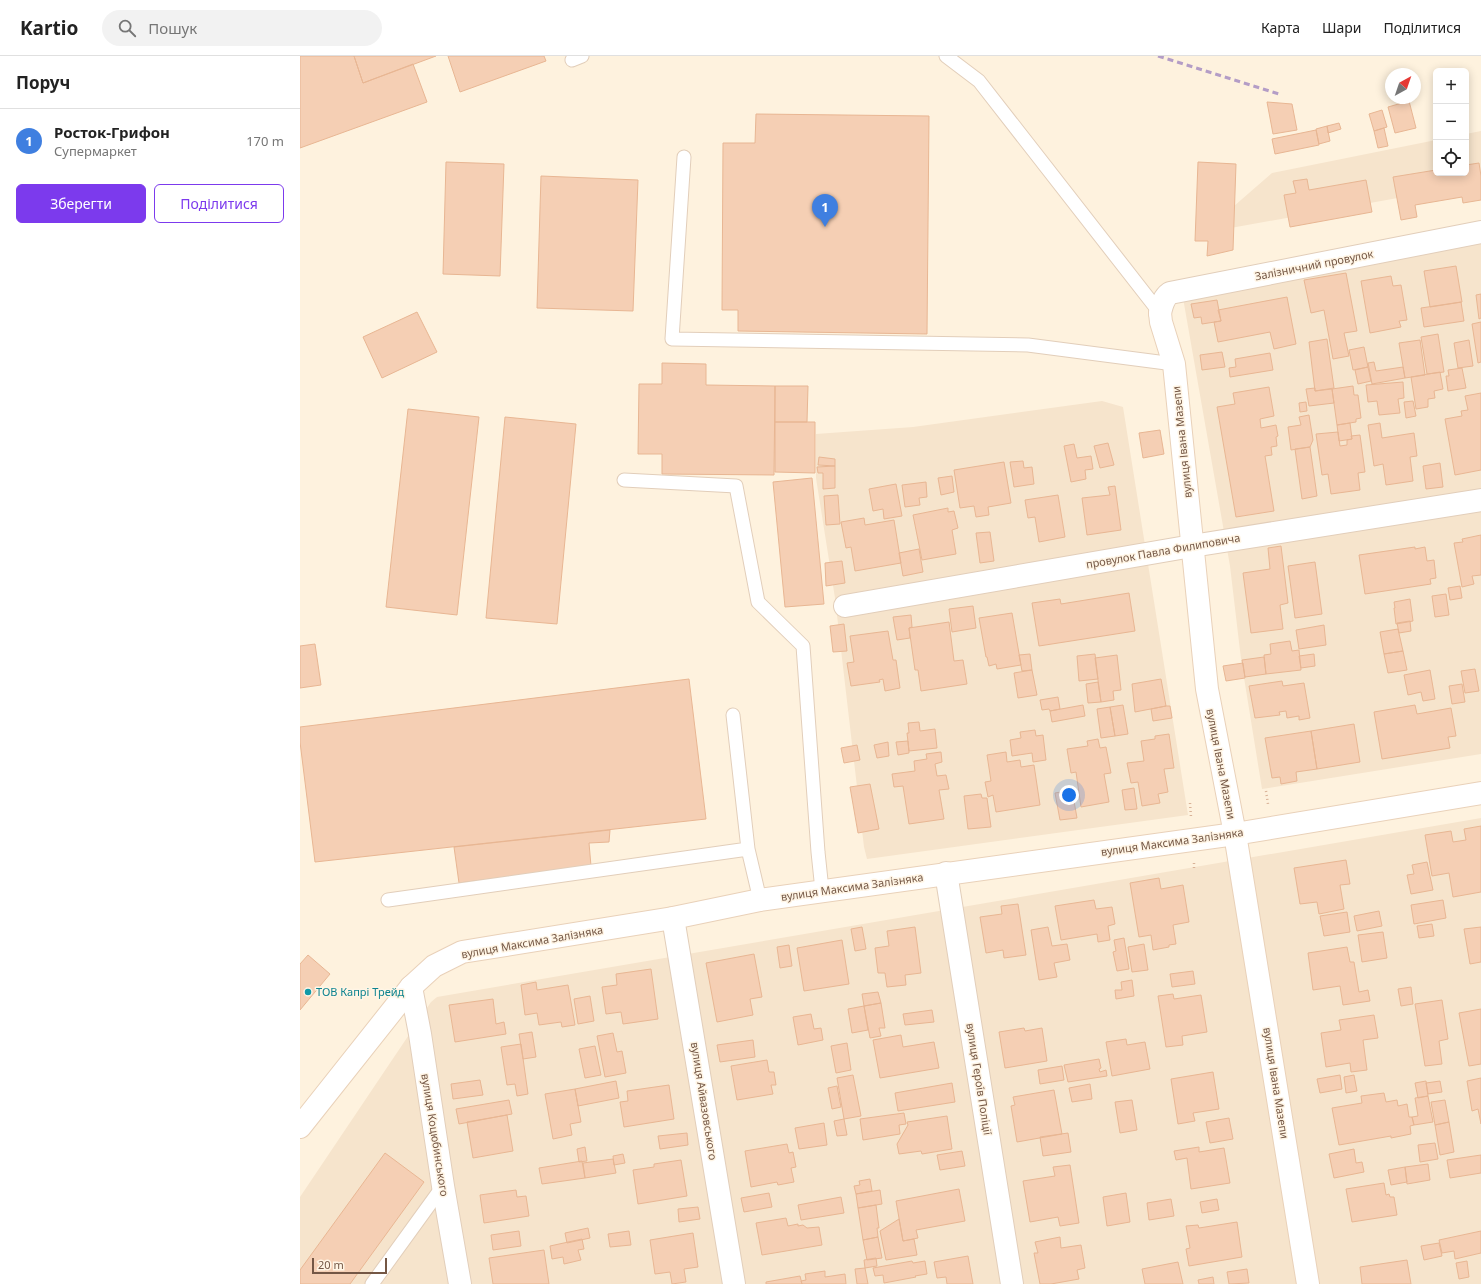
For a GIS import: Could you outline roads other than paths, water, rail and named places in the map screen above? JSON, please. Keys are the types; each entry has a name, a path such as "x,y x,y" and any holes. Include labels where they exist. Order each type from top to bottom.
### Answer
{"street":[{"name":"Залізничний провулок","path":"1160,313 1163,302 1166,296 1170,293 1481,232"},
{"name":"вулиця Івана Мазепи","path":"1160,313 1161,322 1174,364 1207,689 1235,834 1308,1284"},
{"name":"провулок Павла Филиповича","path":"845,606 1192,546 1481,500"},
{"name":"вулиця Максима Залізняка","path":"300,1127 411,986 434,966 462,952 673,918 760,900 822,890 1235,834 1481,793"},
{"name":"вулиця Героїв Поліції","path":"946,873 1012,1284"},
{"name":"вулиця Айвазовського","path":"673,918 734,1284"},
{"name":"вулиця Коцюбинського","path":"411,986 419,1027 443,1186 460,1284"}],"lane":[{"path":"946,56 979,81 1160,313"},
{"path":"684,157 672,339 1028,345 1174,364"},
{"path":"624,480 736,486 758,602 803,646 822,890"},
{"path":"733,715 748,849 760,900"},
{"path":"388,900 748,849"},
{"path":"372,1284 443,1186"}],"railway":[{"path":"1158,56 1279,94"}],"place":[{"name":"Росток-Грифон","path":"825,227"},
{"name":"ТОВ Капрі Трейд","path":"308,992"}]}
